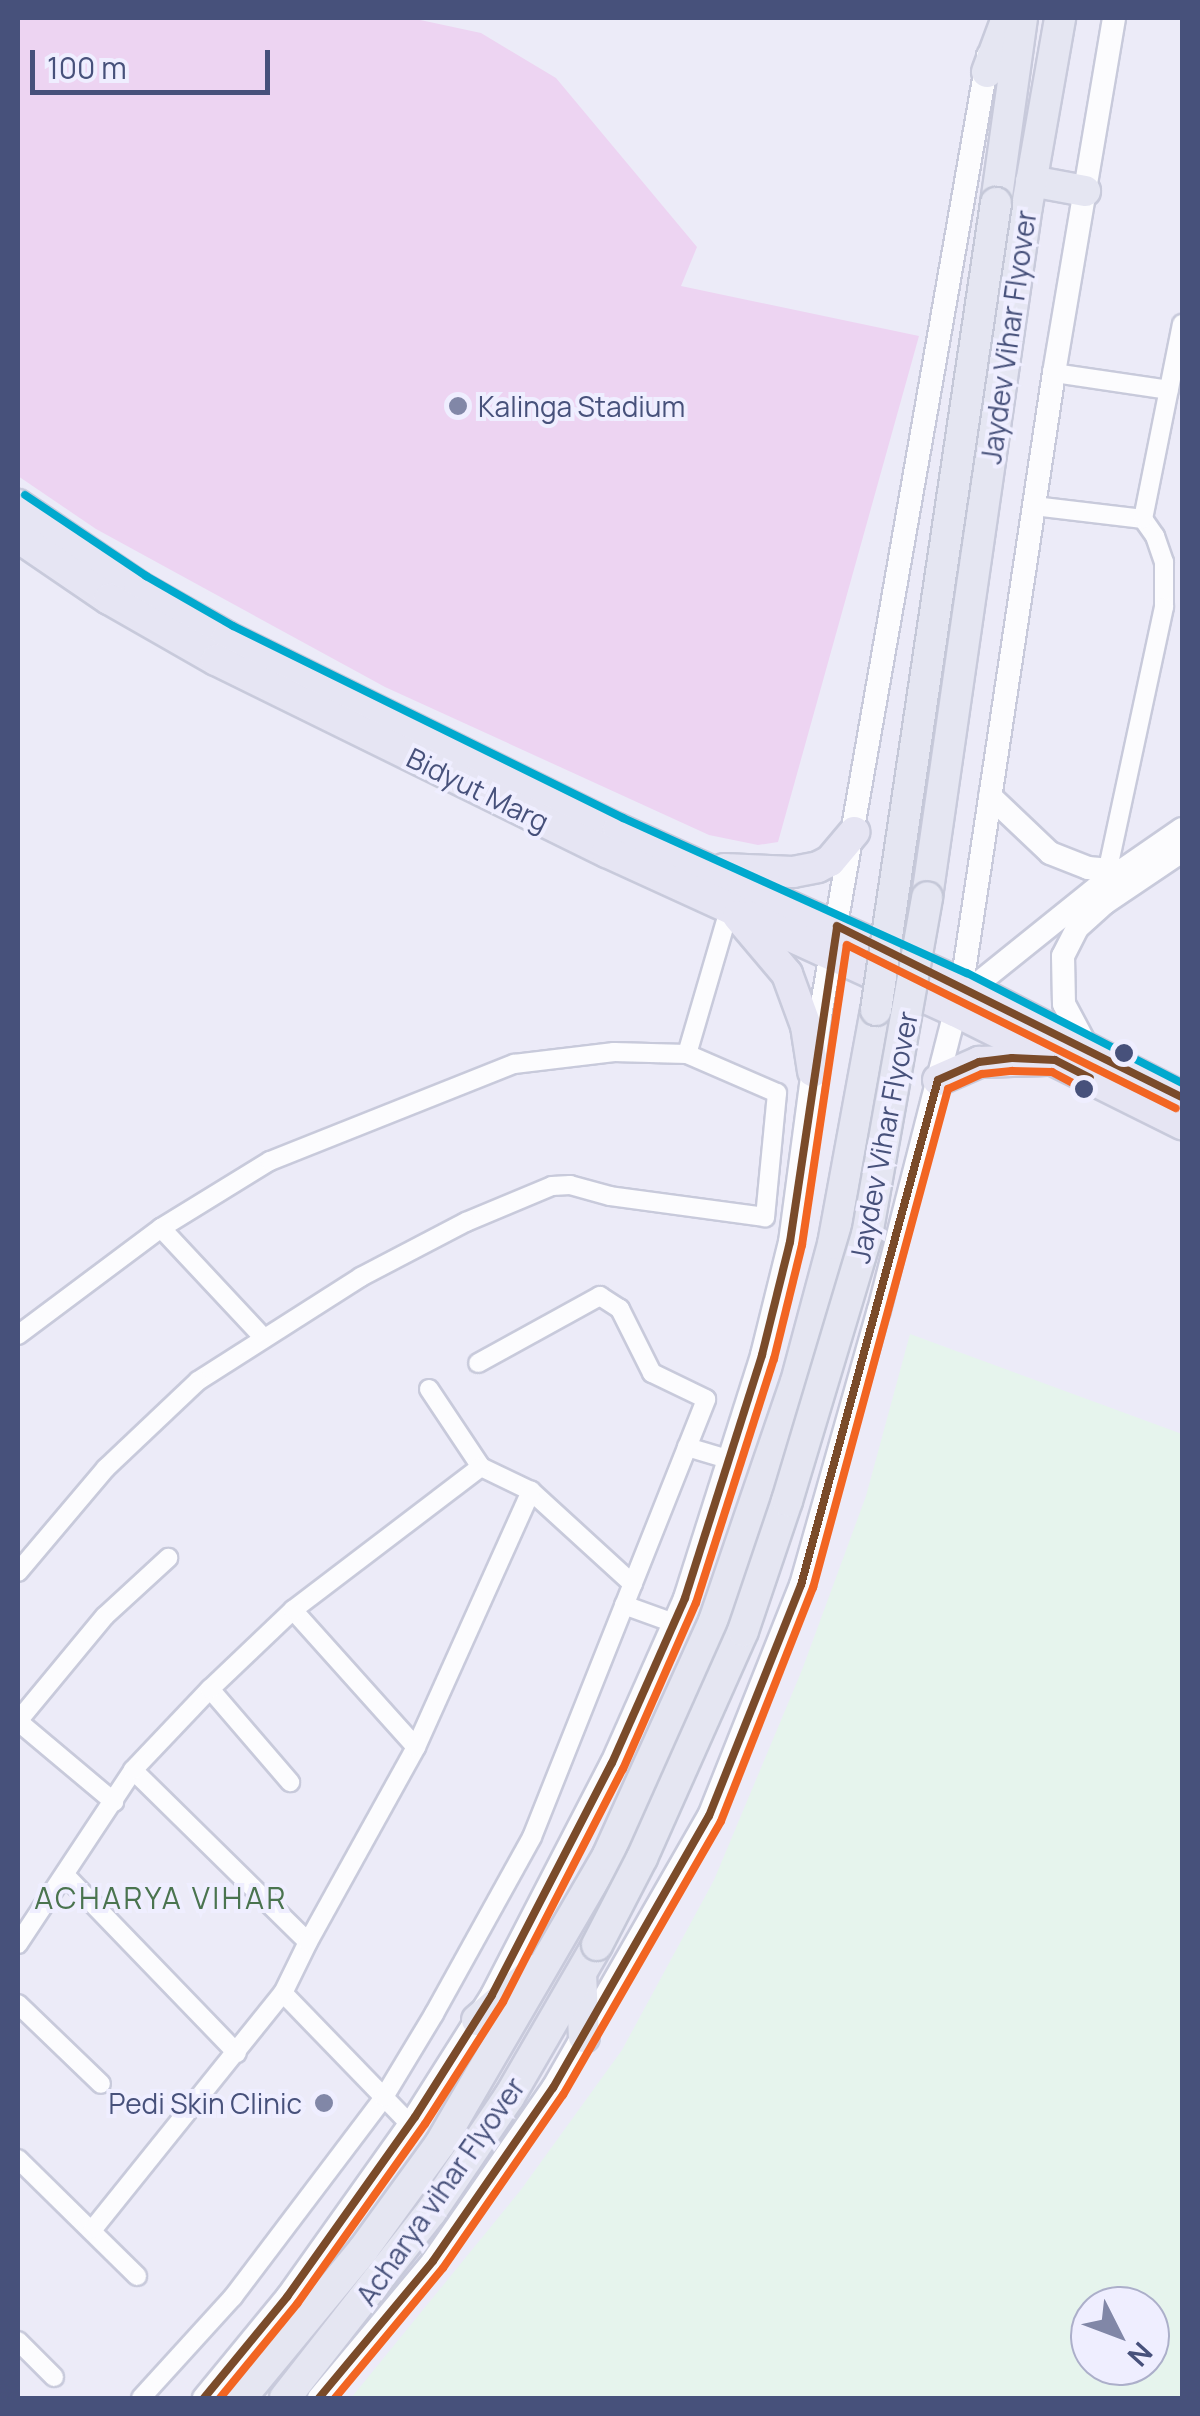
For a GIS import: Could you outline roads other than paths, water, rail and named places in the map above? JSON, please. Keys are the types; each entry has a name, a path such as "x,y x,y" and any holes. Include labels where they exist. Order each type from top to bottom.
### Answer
{"highway":[{"path":"987,72 1007,18"},
{"name":"Jaydev Vihar Flyover","path":"561,1943 608,1855 714,1621 796,1382 833,1244 907,823 1022,18"},
{"name":"Jaydev Vihar Flyover","path":"581,1974 642,1858 743,1631 867,1235 927,897 1029,193 1060,18"},
{"path":"1029,193 1085,190"},
{"path":"477,2020 561,1943"},
{"name":"Acharya vihar Flyover","path":"241,2398 299,2332 406,2192 561,1943"},
{"path":"581,1974 584,2037"},
{"name":"Acharya vihar Flyover","path":"285,2398 431,2212 550,2030 581,1974"}],"main road":[{"name":"Bidyut Marg","path":"18,505 139,587 214,630 706,868 834,940"},
{"name":"Bidyut Marg","path":"18,537 108,600 216,660 607,852 730,907 834,940 962,995"},
{"path":"706,868 793,872 818,867 830,862 854,832"},
{"path":"730,907 786,974 806,1026 814,1071"},
{"path":"962,995 1182,1096"},
{"path":"962,995 1056,1060 1182,1124"},
{"path":"938,1080 979,1062 1056,1060"}],"street":[{"path":"204,2398 287,2297 410,2124 477,2020 612,1763 674,1623 730,1460 790,1242 834,940 994,18"},
{"path":"319,2398 440,2252 584,2037 709,1816 802,1585 962,995 1054,373 1114,18"},
{"path":"1115,870 1173,608 1161,549 1142,520 1182,324"},
{"path":"1054,373 1168,390"},
{"path":"1034,506 1142,520"},
{"path":"990,796 1050,853 1088,868 1115,870"},
{"path":"962,995 1115,870 1182,829"},
{"path":"1090,1052 1064,1004 1063,956 1077,928 1105,903 1182,850"},
{"path":"687,1054 730,907"},
{"path":"18,1335 160,1228 270,1161 514,1064 614,1052 687,1054 777,1094 766,1217 610,1196 570,1184 552,1186 466,1222 360,1276 198,1380 153,1421 18,1572"},
{"path":"160,1228 263,1337"},
{"path":"141,2398 232,2297 384,2098 532,1837 706,1399 652,1373 611,1299 589,1300 478,1364"},
{"path":"428,1389 482,1467 531,1490 632,1584"},
{"path":"687,1447 730,1460"},
{"path":"18,1944 133,1770 210,1689 293,1610 482,1467"},
{"path":"93,2229 283,1994 416,1746 531,1490"},
{"path":"114,1802 18,1724 105,1616 168,1558"},
{"path":"624,1605 674,1623"},
{"path":"293,1610 416,1746"},
{"path":"210,1689 290,1782"},
{"path":"133,1770 308,1942"},
{"path":"66,1876 236,2053"},
{"path":"283,1994 410,2124"},
{"path":"18,2004 101,2084"},
{"path":"18,2159 137,2276"},
{"path":"18,2341 54,2377"}],"place":[{"name":"Kalinga Stadium","path":"458,406"},
{"name":"Pedi Skin Clinic","path":"324,2103"}],"district":[{"name":"ACHARYA VIHAR","path":"161,1898"}]}
